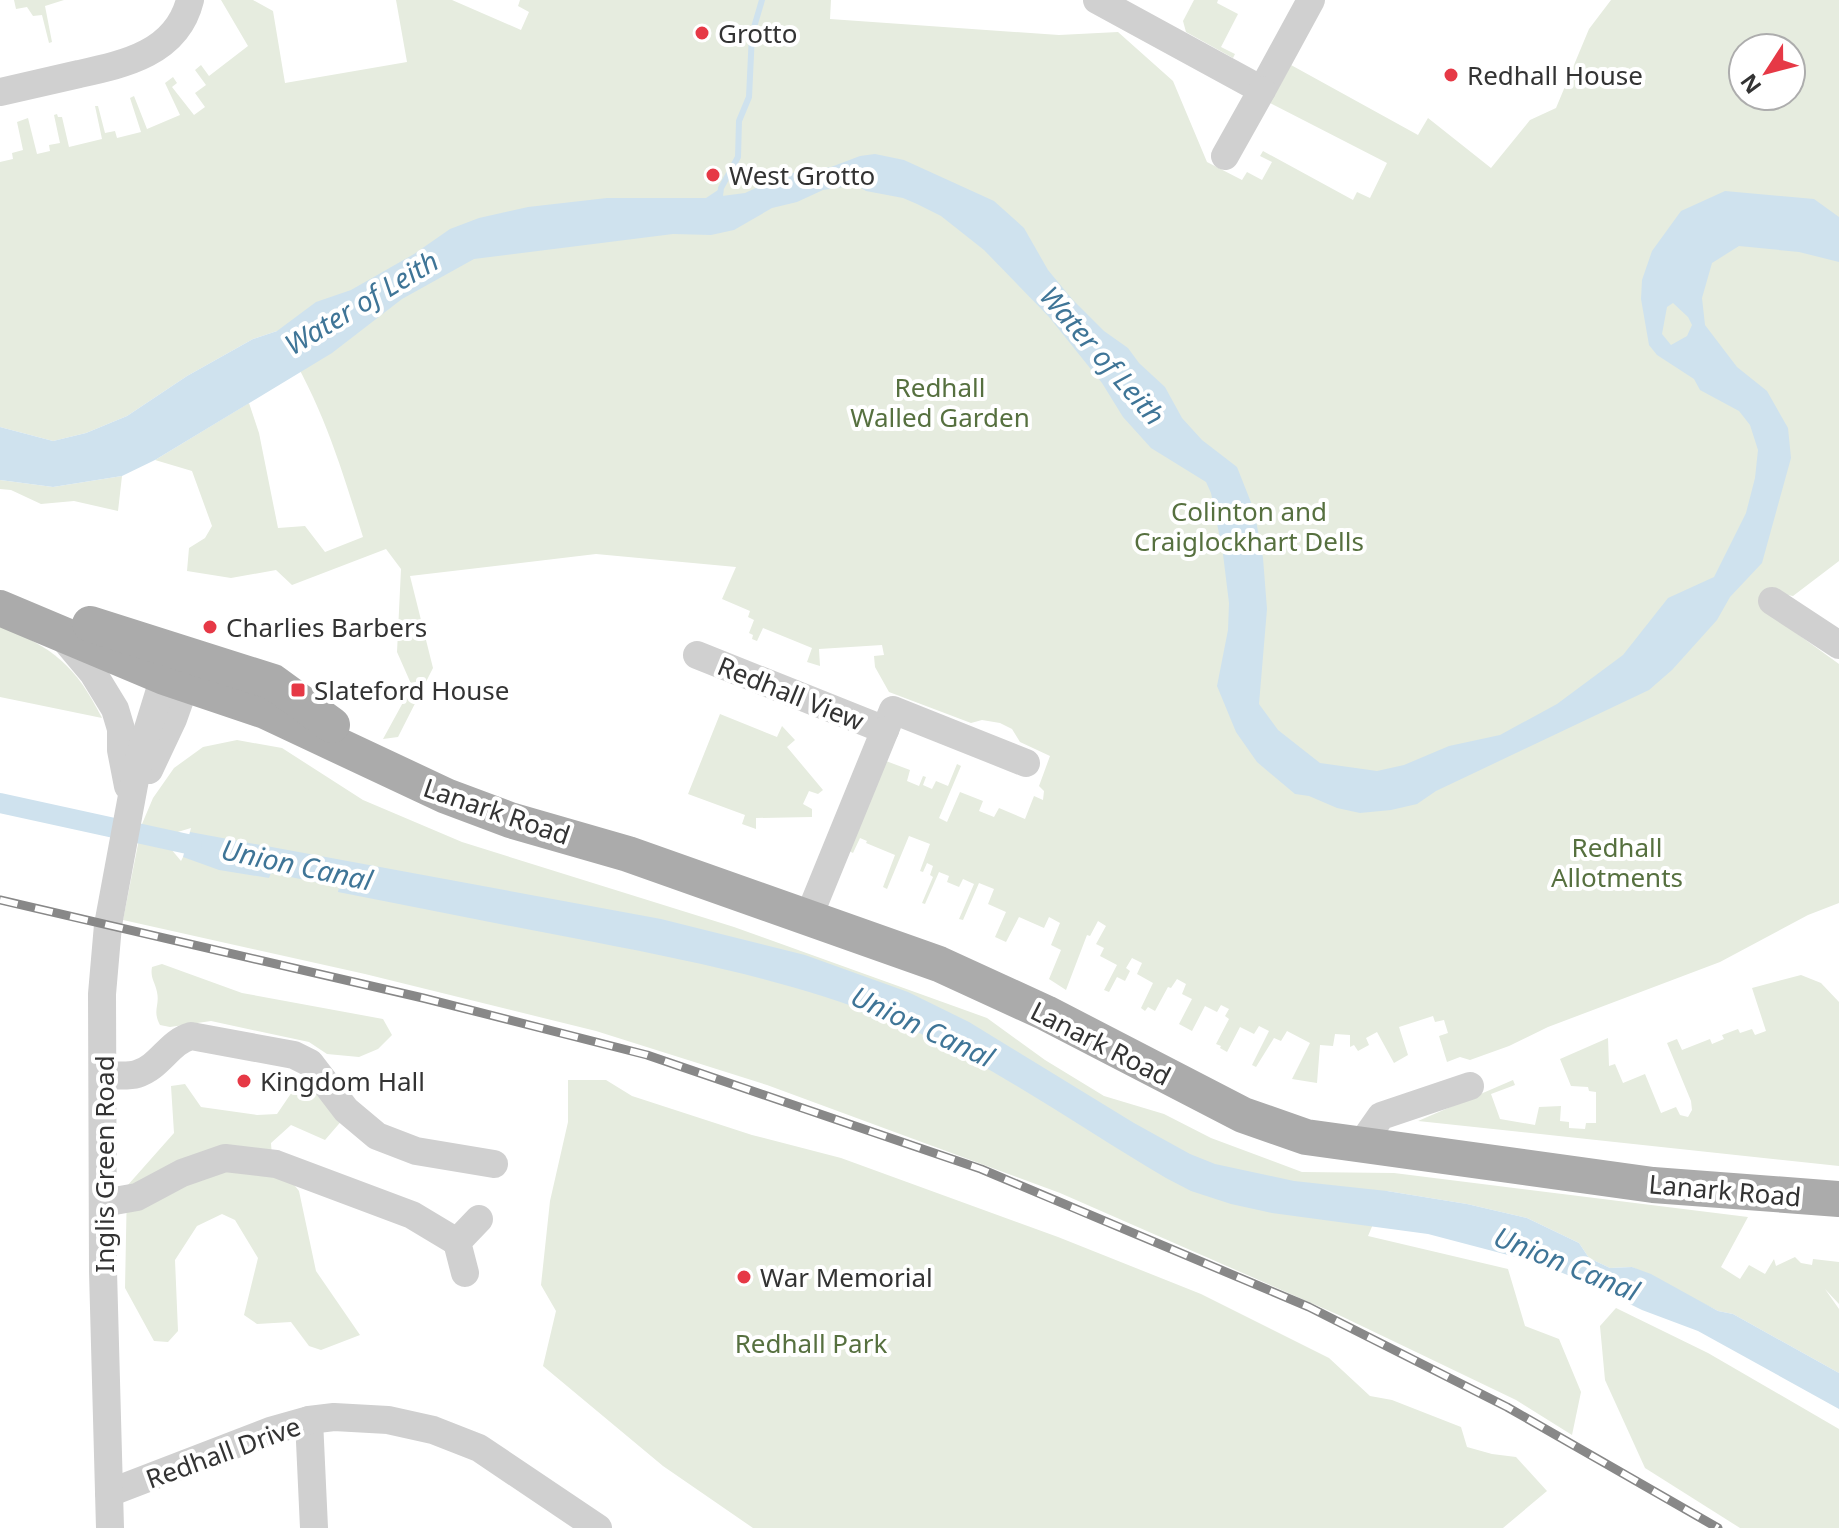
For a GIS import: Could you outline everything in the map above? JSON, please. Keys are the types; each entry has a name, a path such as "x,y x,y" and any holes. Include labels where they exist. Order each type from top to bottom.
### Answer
{"main road":[{"name":"Lanark Road","path":"0,588 89,624 446,796 510,820 628,854 809,916 953,970 1046,1013 1243,1115 1306,1137 1653,1185 1839,1199"},
{"name":"Lanark Road","path":"0,608 60,633 179,667"}],"street":[{"path":"0,92 140,58 155,50 172,34 190,0"},
{"path":"1097,0 1262,90"},
{"path":"1225,156 1311,0"},
{"path":"1772,601 1839,645"},
{"name":"Inglis Green Road","path":"60,633 93,673 115,709 121,729 121,750 131,803"},
{"name":"Redhall View","path":"697,655 885,730"},
{"name":"Inglis Green Road","path":"110,1528 102,994 108,925 131,803 159,752 179,667"},
{"name":"Redhall View","path":"809,916 893,710 1000,744 1026,763"},
{"path":"103,1075 135,1075 159,1061 180,1039 191,1036 294,1055 310,1063 346,1110 377,1136 416,1151 494,1164"},
{"path":"1360,1146 1381,1116 1470,1086"},
{"path":"103,1203 137,1197 182,1173 225,1158 276,1164 412,1215 457,1242 465,1273"},
{"path":"457,1242 479,1219"},
{"name":"Redhall Drive","path":"109,1493 270,1431 309,1420 334,1417 388,1420 433,1430 479,1448 598,1528"},
{"path":"309,1420 314,1528"}],"green space":[{"path":"14,0 64,0 45,6 52,42 49,43 42,15 33,16 27,7 16,9"},
{"name":"Colinton and Craiglockhart Dells","path":"221,0 253,0 273,11 285,83 407,62 396,0 452,0 521,30 529,12 518,6 520,0 831,0 830,19 1059,35 1118,32 1173,81 1207,162 1242,180 1247,172 1262,180 1272,162 1260,156 1263,151 1353,200 1357,192 1370,198 1387,163 1270,103 1291,65 1418,135 1428,118 1491,168 1530,120 1556,108 1589,29 1611,0 1839,0 1839,561 1793,596 1787,595 1778,620 1839,664 1839,903 1808,915 1720,962 1470,1060 1460,1057 1447,1062 1439,1036 1448,1033 1444,1020 1435,1022 1433,1016 1399,1027 1408,1055 1394,1063 1377,1032 1366,1038 1369,1045 1358,1051 1354,1045 1350,1047 1350,1035 1335,1034 1333,1046 1320,1045 1317,1083 1292,1079 1310,1043 1287,1031 1281,1041 1274,1038 1256,1067 1252,1065 1269,1031 1259,1026 1254,1034 1240,1027 1227,1052 1216,1044 1229,1019 1225,1016 1229,1009 1221,1005 1217,1012 1205,1006 1192,1031 1179,1024 1192,999 1182,994 1186,984 1177,979 1171,988 1168,987 1155,1011 1148,1007 1145,1011 1141,1008 1153,983 1137,974 1142,963 1132,958 1126,968 1130,971 1125,981 1117,977 1109,992 1104,990 1117,965 1100,956 1104,948 1096,944 1106,926 1098,921 1090,936 1087,935 1066,990 1049,979 1061,950 1051,945 1060,923 1049,917 1044,928 1019,917 1006,942 995,937 1006,912 988,904 994,889 979,883 963,920 959,919 974,884 963,879 959,887 947,882 949,876 939,872 925,904 922,903 933,877 930,875 933,866 927,863 923,872 920,871 930,844 909,836 887,889 883,887 895,855 860,838 853,853 849,851 886,761 910,770 907,781 919,786 923,776 926,777 923,785 932,789 936,781 948,786 957,764 961,766 939,818 947,822 960,792 983,801 979,811 994,817 999,808 1025,819 1034,796 1043,800 1044,791 1039,786 1050,756 1020,742 1012,729 1000,723 982,720 971,723 889,692 875,667 874,656 884,655 882,645 819,649 820,666 807,662 812,648 763,628 757,641 752,639 753,635 749,633 754,620 748,617 750,611 722,599 736,567 596,554 410,576 433,668 398,737 383,739 412,686 397,652 401,569 386,549 292,585 276,570 231,578 187,571 189,548 205,538 212,526 192,471 155,460 249,403 259,433 278,528 305,526 325,552 363,537 317,406 277,331 253,339 187,376 127,416 86,433 53,441 0,427 0,162 13,159 12,153 23,150 17,122 28,118 37,154 50,151 49,145 60,143 54,115 57,114 62,117 69,147 102,139 95,106 98,106 105,133 115,131 117,138 141,132 130,98 134,96 147,129 180,115 165,83 173,77 177,83 172,87 194,115 205,107 195,93 206,85 195,70 201,65 209,76 248,46"},
{"path":"1194,0 1218,0 1217,3 1238,14 1221,47 1235,54 1233,58 1186,32 1183,21"},
{"path":"122,476 118,511 74,501 41,504 11,490 0,489 0,480 53,487"},
{"path":"0,626 35,642 61,660 82,684 102,718 0,697"},
{"path":"720,714 777,737 782,726 795,740 787,747 823,790 818,794 809,791 803,804 812,809 812,817 756,818 756,829 742,824 745,815 688,794"},
{"path":"237,740 282,748 363,800 462,842 734,927 987,1018 1045,1060 1104,1096 1164,1114 1211,1138 1302,1172 1394,1173 1748,1217 1721,1267 1740,1279 1749,1265 1765,1274 1774,1259 1776,1266 1795,1257 1801,1263 1812,1265 1813,1259 1839,1262 1839,1304 1825,1289 1839,1309 1839,1373 1733,1314 1718,1311 1632,1267 1610,1268 1589,1258 1579,1243 1527,1218 1387,1191 1368,1236 1508,1269 1525,1326 1559,1339 1581,1392 1572,1435 1516,1400 1341,1316 1060,1193 767,1085 596,1031 365,974 123,920 142,824 153,798 174,768 203,747"},
{"path":"162,964 242,993 383,1019 392,1035 378,1049 359,1057 327,1054 309,1042 211,1021 170,1027 160,1025 152,967"},
{"path":"1801,975 1821,983 1839,1002 1839,1166 1418,1121 1513,1080 1515,1085 1491,1094 1500,1119 1535,1125 1539,1107 1561,1106 1560,1121 1569,1122 1569,1128 1585,1129 1586,1123 1596,1123 1596,1092 1589,1091 1588,1087 1571,1086 1560,1059 1608,1038 1609,1066 1615,1064 1623,1083 1645,1074 1661,1113 1676,1107 1680,1115 1688,1117 1692,1110 1691,1101 1667,1043 1677,1039 1682,1050 1710,1039 1712,1044 1724,1039 1722,1035 1738,1029 1740,1033 1752,1029 1755,1035 1766,1031 1752,988"},
{"name":"Redhall Park","path":"568,1080 606,1080 632,1096 752,1135 841,1158 1058,1237 1201,1294 1329,1358 1370,1396 1392,1400 1461,1427 1467,1447 1516,1457 1547,1491 1503,1528 753,1528 663,1466 543,1366 556,1311 541,1285 550,1201 568,1122"},
{"path":"185,1084 201,1107 257,1115 277,1114 292,1092 315,1088 344,1118 325,1140 291,1125 271,1143 272,1157 299,1191 316,1271 360,1335 321,1350 309,1346 291,1322 257,1324 244,1315 258,1258 235,1220 222,1214 197,1226 175,1260 178,1331 168,1342 154,1341 125,1288 127,1186 174,1133 171,1086"},
{"path":"1616,1308 1708,1353 1839,1429 1839,1528 1740,1528 1645,1468 1605,1380 1600,1326"}],"water":[{"name":"Water of Leith","path":"875,154 904,160 994,201 1024,228 1048,270 1072,299 1104,331 1128,348 1165,387 1182,418 1202,440 1237,467 1254,510 1263,558 1267,609 1259,704 1278,730 1320,763 1377,771 1404,765 1449,746 1500,735 1557,704 1623,655 1668,598 1714,577 1746,513 1758,450 1750,425 1739,411 1700,390 1694,379 1657,355 1649,345 1641,299 1642,280 1652,251 1681,211 1725,191 1814,199 1839,217 1839,262 1799,252 1739,246 1712,263 1702,298 1705,325 1737,367 1767,391 1788,428 1791,458 1762,563 1730,597 1717,620 1672,670 1649,690 1436,791 1417,804 1360,813 1295,794 1257,762 1236,732 1217,686 1228,630 1229,603 1223,554 1206,482 1151,448 1123,417 1102,383 1049,317 984,250 941,216 903,198 866,191 856,185 823,190 797,202 772,208 734,230 711,235 673,234 474,259 402,299 332,353 155,460 122,476 53,487 0,480 0,427 53,441 86,433 127,416 187,376 253,339 277,331 316,302 351,290 450,229 479,218 528,207 607,198 706,198 721,188 722,196 745,193 786,174 831,167","holes":["1673,303 1692,325 1687,336 1671,345 1662,334 1667,307"]},
{"path":"190,832 661,919 805,955 908,992 969,1022 1134,1123 1215,1164 1294,1181 1467,1204 1527,1218 1579,1243 1589,1258 1610,1268 1632,1267 1651,1274 1718,1311 1733,1314 1839,1373 1839,1409 1698,1331 1642,1310 1535,1262 1428,1234 1272,1213 1191,1191 948,1047 837,1001 716,968 338,892 339,887 271,873 269,878 219,870 183,857 165,839"}],"pier":[{"path":"191,828 183,857 181,861 161,837"}],"waterway":[{"path":"720,196 721,188 738,157 739,121 749,97 752,34 762,0"},
{"name":"Union Canal","path":"0,803 192,845"}],"railway":[{"path":"0,900 423,998 647,1055 981,1169 1309,1307 1507,1407 1718,1528"}],"place":[{"name":"Grotto","path":"702,33"},
{"name":"Redhall House","path":"1451,75"},
{"name":"West Grotto","path":"713,175"},
{"name":"Charlies Barbers","path":"210,627"},
{"name":"Slateford House","path":"298,690"},
{"name":"Kingdom Hall","path":"244,1081"},
{"name":"War Memorial","path":"744,1277"}],"park label":[{"name":"Redhall Walled Garden","path":"940,402"},
{"name":"Redhall Allotments","path":"1617,862"}]}
